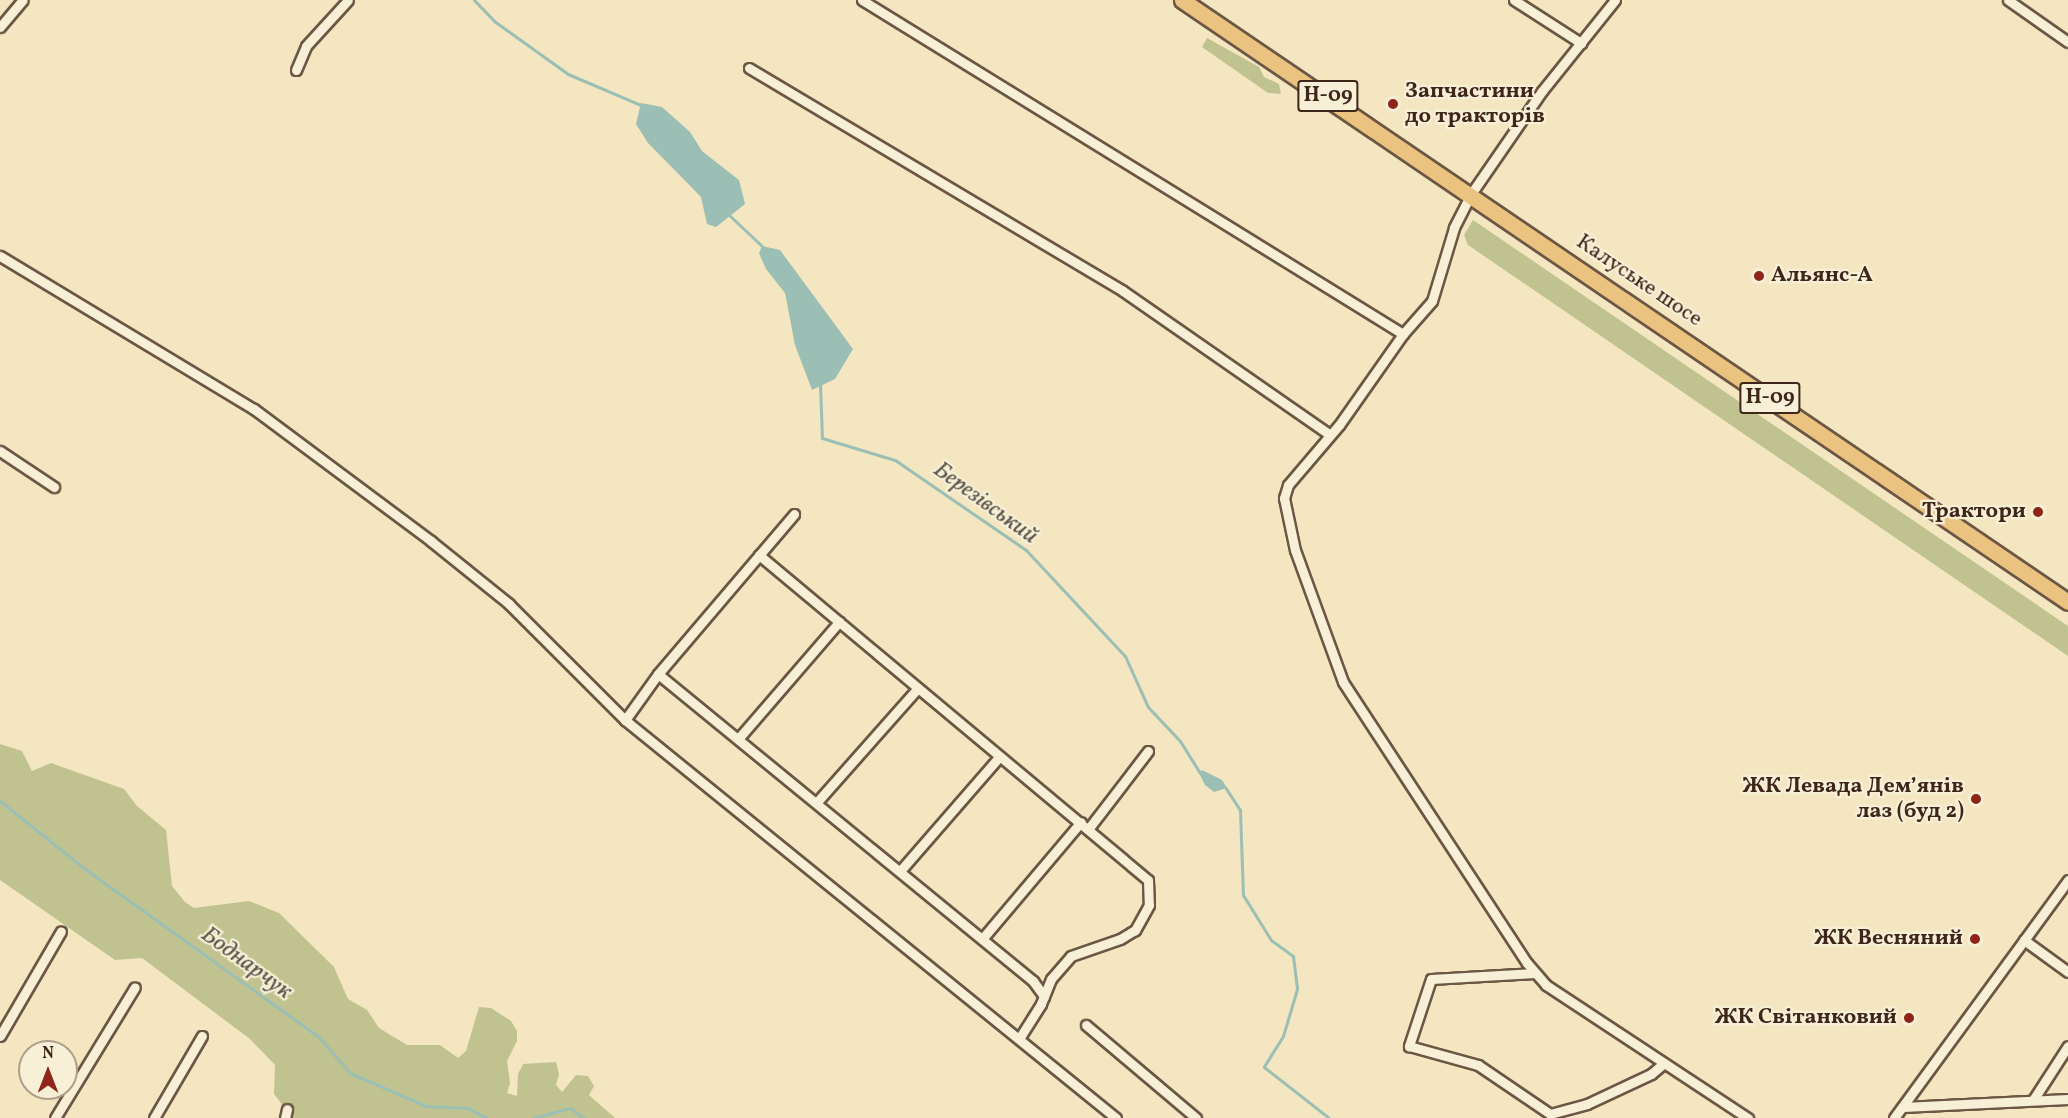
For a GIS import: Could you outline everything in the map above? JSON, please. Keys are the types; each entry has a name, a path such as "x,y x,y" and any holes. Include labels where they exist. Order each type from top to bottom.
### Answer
{"main road":[{"name":"Калуське шосе","path":"1182,0 1472,194 2068,602"}],"street":[{"path":"1,24 23,0"},
{"path":"296,70 306,46 348,0"},
{"path":"862,0 1403,334"},
{"path":"1514,0 1581,43"},
{"path":"1615,0 1581,43 1472,194 1454,228 1432,301 1403,334 1330,435 1288,485 1284,498 1295,550 1343,682 1535,973 1546,985 1663,1064 1749,1118"},
{"path":"2008,0 2068,42"},
{"path":"749,68 1124,291 1330,435"},
{"path":"0,256 254,409 509,604 625,720 1116,1118"},
{"path":"0,451 54,487"},
{"path":"625,720 658,674 794,514"},
{"path":"759,555 1141,871 1151,894 1149,905 1135,930 1119,939 1071,956 1051,979 1044,996 1019,1039"},
{"path":"738,739 839,622"},
{"path":"658,674 1033,981 1044,996"},
{"path":"817,802 918,688"},
{"path":"982,939 1148,751"},
{"path":"900,871 1000,756"},
{"path":"1894,1118 2068,880"},
{"path":"0,1036 60,931"},
{"path":"2024,940 2068,972"},
{"path":"1535,973 1431,979 1409,1046 1478,1065 1550,1114 1587,1104 1651,1074 1663,1064"},
{"path":"55,1118 90,1056 135,987"},
{"path":"1086,1025 1196,1118"},
{"path":"154,1118 202,1036"},
{"path":"2033,1100 2068,1046"},
{"path":"1903,1107 2068,1099"}],"green space":[{"path":"1207,38 1259,67 1264,77 1279,84 1281,94 1268,93 1202,47"},
{"path":"1473,220 2068,626 2068,656 1468,245 1464,235"},
{"path":"0,744 22,751 32,771 51,763 124,789 137,806 166,830 172,886 185,902 194,908 249,901 279,913 334,967 348,999 367,1010 379,1028 407,1045 440,1045 458,1058 466,1051 479,1007 491,1008 511,1021 517,1031 517,1041 507,1061 510,1083 507,1093 517,1096 518,1074 523,1064 556,1062 559,1074 556,1085 562,1092 576,1075 588,1076 594,1086 589,1095 615,1118 282,1118 284,1107 274,1094 275,1065 250,1039 142,958 115,960 0,880"}],"water":[{"path":"641,103 662,107 690,132 702,151 739,180 745,204 716,227 707,224 701,197 648,143 636,124"},
{"path":"762,246 780,250 853,349 835,379 812,390 795,345 785,293 766,269 759,253"},
{"path":"1202,770 1222,780 1227,788 1214,792 1205,785 1199,773"}],"waterway":[{"name":"Березівський","path":"474,0 494,21 568,74 643,106"},
{"name":"Березівський","path":"729,215 763,247"},
{"name":"Березівський","path":"820,384 822,438 895,460 1026,550 1125,656 1148,707 1180,741 1200,773"},
{"name":"Березівський","path":"1225,787 1240,810 1243,895 1271,940 1293,956 1297,989 1283,1036 1264,1067 1329,1118"},
{"name":"Боднарчук","path":"0,801 85,869 319,1037 350,1073 426,1106 468,1108 486,1118"},
{"name":"Боднарчук","path":"533,1118 570,1108 584,1118"}],"place":[{"name":"Запчастини до тракторів","path":"1393,104"},
{"name":"Альянс-А","path":"1759,276"},
{"name":"Трактори","path":"2038,512"},
{"name":"ЖК Левада Дем’янів лаз (буд 2)","path":"1976,799"},
{"name":"ЖК Весняний","path":"1975,939"},
{"name":"ЖК Світанковий","path":"1909,1018"}]}
